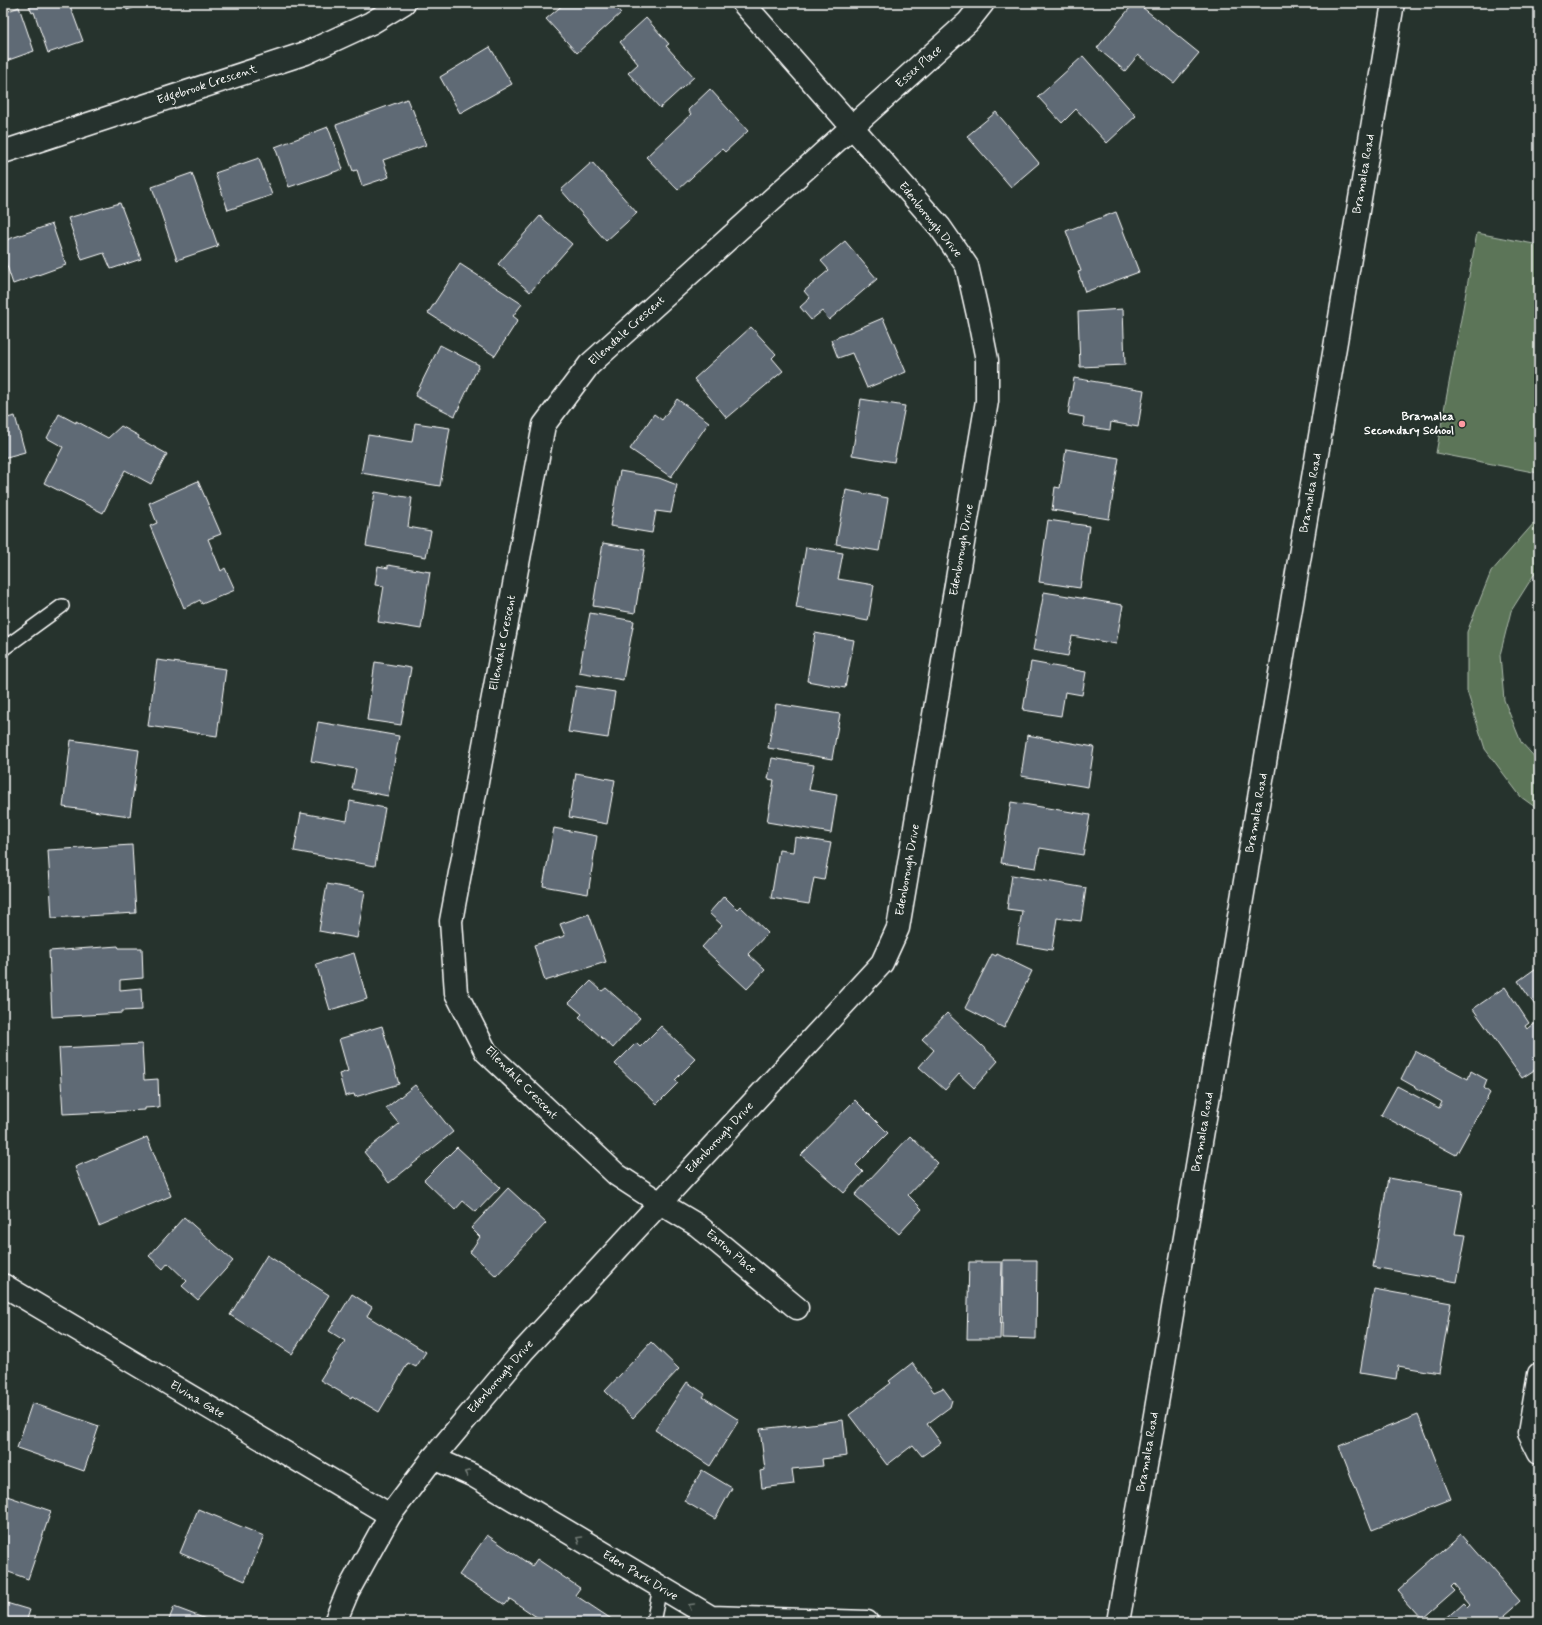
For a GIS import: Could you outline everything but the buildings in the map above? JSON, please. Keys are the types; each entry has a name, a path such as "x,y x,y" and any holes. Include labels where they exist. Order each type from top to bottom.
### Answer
{"street":[{"name":"Edgebrook Crescent","path":"3,152 306,53 371,23 404,3"},
{"name":"Edenborough Drive","path":"334,1622 348,1591 390,1515 432,1458 524,1350 882,963 898,928 987,401 987,360 967,266 940,227 743,3"},
{"name":"Essex Place","path":"852,128 968,22 983,3"},
{"name":"Bramalea Road","path":"1118,1622 1159,1392 1393,3"},
{"name":"Ellendale Crescent","path":"660,1203 617,1174 486,1052 456,993 451,921 544,425 589,365 852,128"},
{"name":"Easton Place","path":"660,1203 697,1225 797,1308"},
{"name":"Elvina Gate","path":"3,1285 390,1515"},
{"path":"1539,1374 1529,1433 1539,1453"},
{"name":"Eden Park Drive","path":"432,1458 474,1476 711,1617 867,1622"}],"lane":[{"path":"3,649 62,606"},
{"path":"653,1622 660,1588"}],"green space":[{"path":"1477,233 1539,245 1538,473 1436,453"},
{"path":"1539,520 1539,569 1511,611 1500,655 1504,700 1521,742 1539,762 1539,810 1521,797 1485,749 1467,691 1467,632 1491,572 1534,523"}],"place":[{"name":"Bramalea Secondary School","path":"1462,424"}]}
